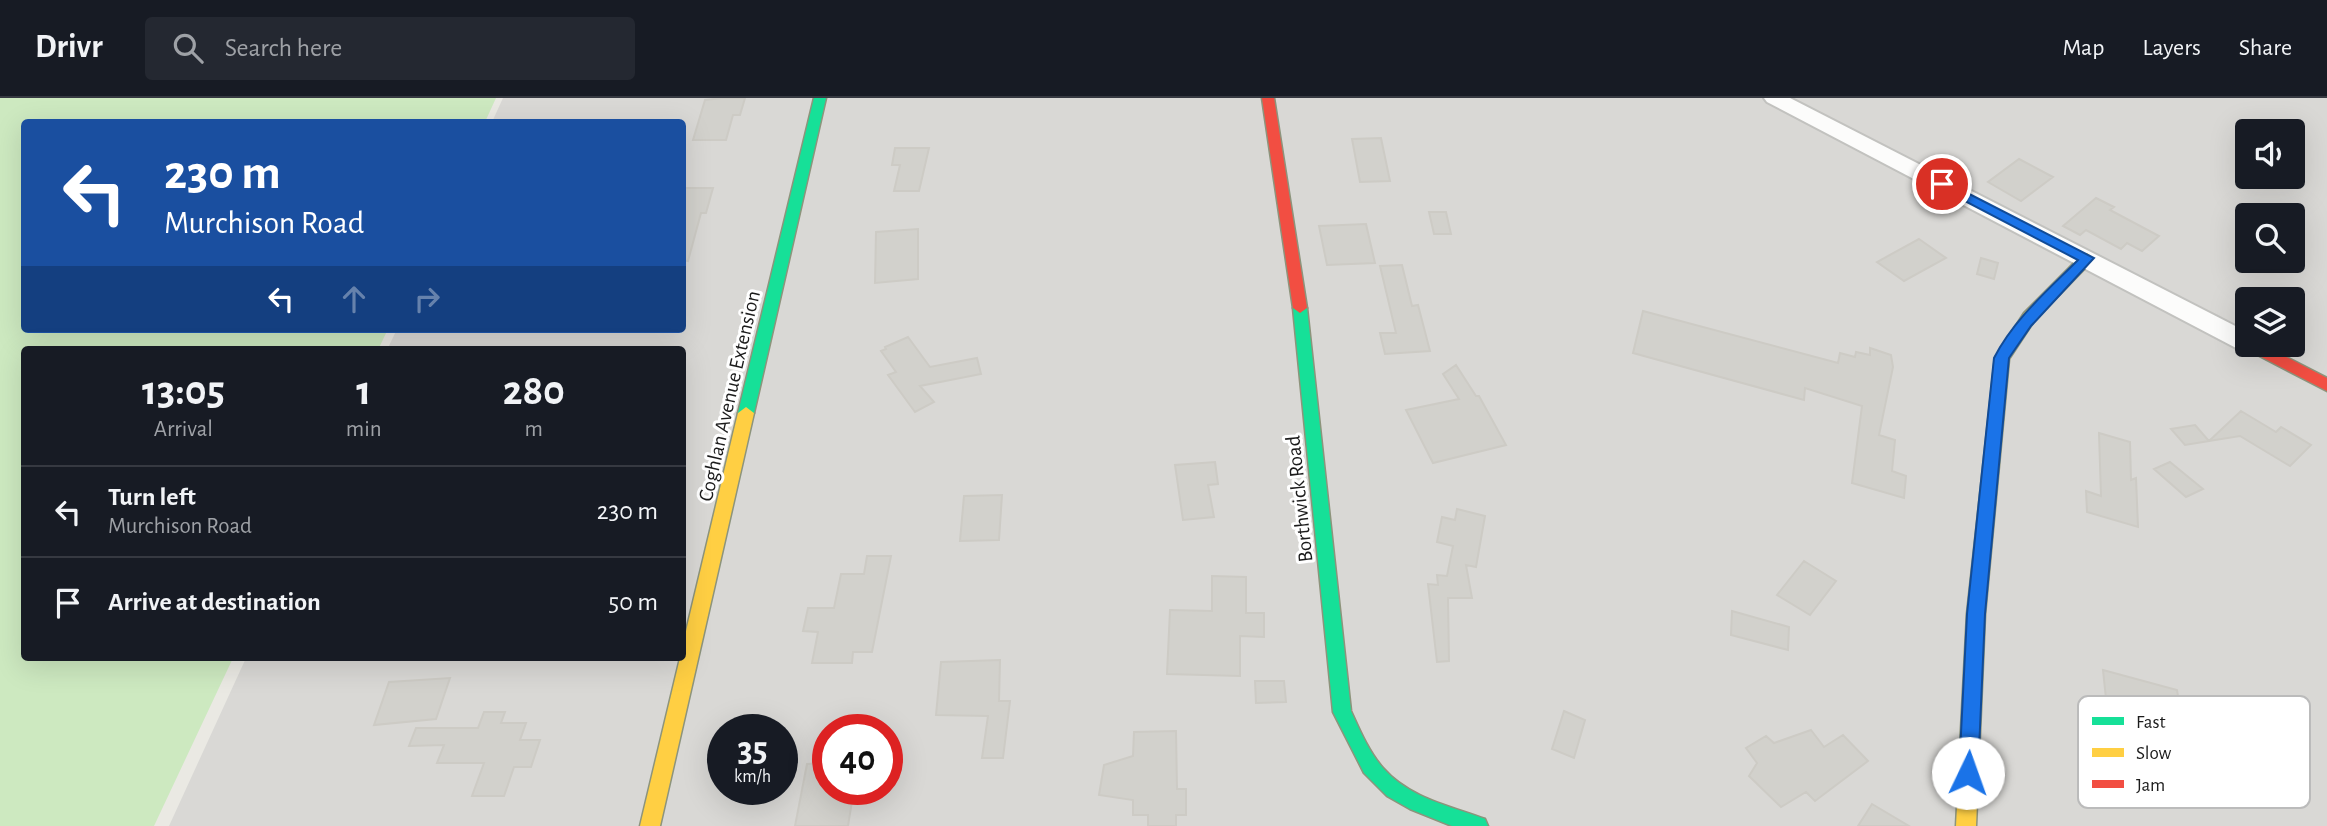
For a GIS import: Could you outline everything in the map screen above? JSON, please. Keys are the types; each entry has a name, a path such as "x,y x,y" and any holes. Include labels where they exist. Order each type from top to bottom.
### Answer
{"street":[{"name":"Coghlan Avenue Extension","path":"650,826 820,98"},
{"name":"Borthwick Road","path":"1268,98 1298,289 1342,712 1365,757 1385,783 1439,811 1478,826"},
{"path":"1774,98 2235,337"},
{"path":"1966,826 1976,614 2002,358 2025,322 2087,258"},
{"path":"2274,357 2327,385"}],"shaded area":[{"path":"503,98 2327,98 2327,826 169,826 245,661 686,661 686,346 389,346 395,333 686,333 686,119 493,119"}],"green space":[{"path":"0,98 496,98 486,119 21,119 21,333 386,333 380,346 21,346 21,661 232,661 154,826 0,826"}],"building":[{"path":"745,98 740,115 733,115 726,140 693,140 705,100"},
{"path":"1381,138 1390,181 1360,182 1352,139"},
{"path":"895,148 929,148 919,191 894,191 900,165 892,165"},
{"path":"2019,159 2053,177 2021,201 1988,182"},
{"path":"686,188 713,188 706,213 701,213 688,261"},
{"path":"2096,198 2114,207 2110,210 2159,236 2142,251 2127,243 2121,249 2086,230 2080,235 2063,226"},
{"path":"1429,212 1446,212 1451,234 1434,234"},
{"path":"1366,224 1375,263 1327,265 1319,226"},
{"path":"918,229 918,279 875,283 876,232"},
{"path":"1919,239 1946,258 1904,281 1877,262"},
{"path":"1981,258 1998,263 1994,279 1977,274"},
{"path":"1402,265 1412,306 1418,305 1430,351 1385,354 1380,333 1396,333 1380,266"},
{"path":"1643,311 1838,363 1840,353 1855,357 1856,352 1870,355 1870,348 1891,355 1893,367 1879,435 1895,440 1892,471 1906,476 1904,498 1852,483 1862,406 1805,388 1804,400 1633,353"},
{"path":"908,337 930,367 977,358 981,374 920,386 934,402 915,412 888,375 896,372 881,351"},
{"path":"1456,365 1476,396 1479,396 1506,445 1433,463 1406,410 1459,399 1443,374"},
{"path":"2241,411 2276,432 2281,427 2311,445 2290,466 2240,436 2209,441"},
{"path":"2195,425 2209,441 2185,445 2171,429"},
{"path":"2099,433 2130,442 2131,480 2136,478 2138,527 2087,512 2086,491 2101,496"},
{"path":"1215,462 1218,484 1208,485 1214,517 1183,520 1175,465"},
{"path":"2170,462 2203,489 2186,497 2154,469"},
{"path":"1002,495 999,540 960,541 964,496"},
{"path":"1457,509 1485,516 1476,567 1466,565 1472,598 1448,598 1449,661 1437,662 1428,584 1438,585 1437,575 1447,576 1453,546 1437,542 1442,517 1455,520"},
{"path":"867,556 891,556 872,652 853,652 852,663 812,663 818,632 803,631 808,608 834,608 841,574 864,574"},
{"path":"1804,561 1836,581 1810,615 1777,595"},
{"path":"1212,576 1246,577 1246,613 1264,613 1264,637 1240,636 1240,676 1167,674 1170,610 1212,611"},
{"path":"1732,611 1789,627 1788,650 1731,635"},
{"path":"1000,660 999,701 1010,701 1003,758 982,758 988,716 936,715 941,662"},
{"path":"2103,670 2177,690 2178,696 2106,696"},
{"path":"450,678 436,719 374,725 389,682"},
{"path":"1255,681 1284,681 1286,702 1256,703"},
{"path":"1564,711 1585,720 1574,758 1552,749"},
{"path":"484,712 505,712 501,723 526,723 520,740 540,740 531,767 514,767 504,796 472,796 484,763 437,763 444,745 409,746 416,728 478,728"},
{"path":"1811,730 1824,747 1843,735 1868,761 1815,801 1806,792 1781,807 1749,776 1757,763 1746,748 1766,736 1774,743"},
{"path":"1176,731 1177,789 1186,789 1186,815 1176,815 1176,826 1148,826 1148,815 1133,815 1133,800 1099,795 1104,765 1133,756 1134,732"},
{"path":"807,764 812,764 812,805 851,805 848,826 795,826"},
{"path":"1872,804 1909,826 1858,826"}],"traffic: fast":[{"path":"746,413 820,98"},
{"path":"1300,308 1342,712 1365,758 1384,782 1417,803 1478,826"}],"traffic: slow":[{"path":"1966,826 1976,614 2002,358 2029,317 2087,258"},
{"path":"650,826 746,413"}],"traffic: jam":[{"path":"1268,98 1300,308"},
{"path":"2274,357 2327,385"}],"route":[{"path":"1942,184 2087,258 2025,322 2002,358 1976,614 1968,773"}]}
